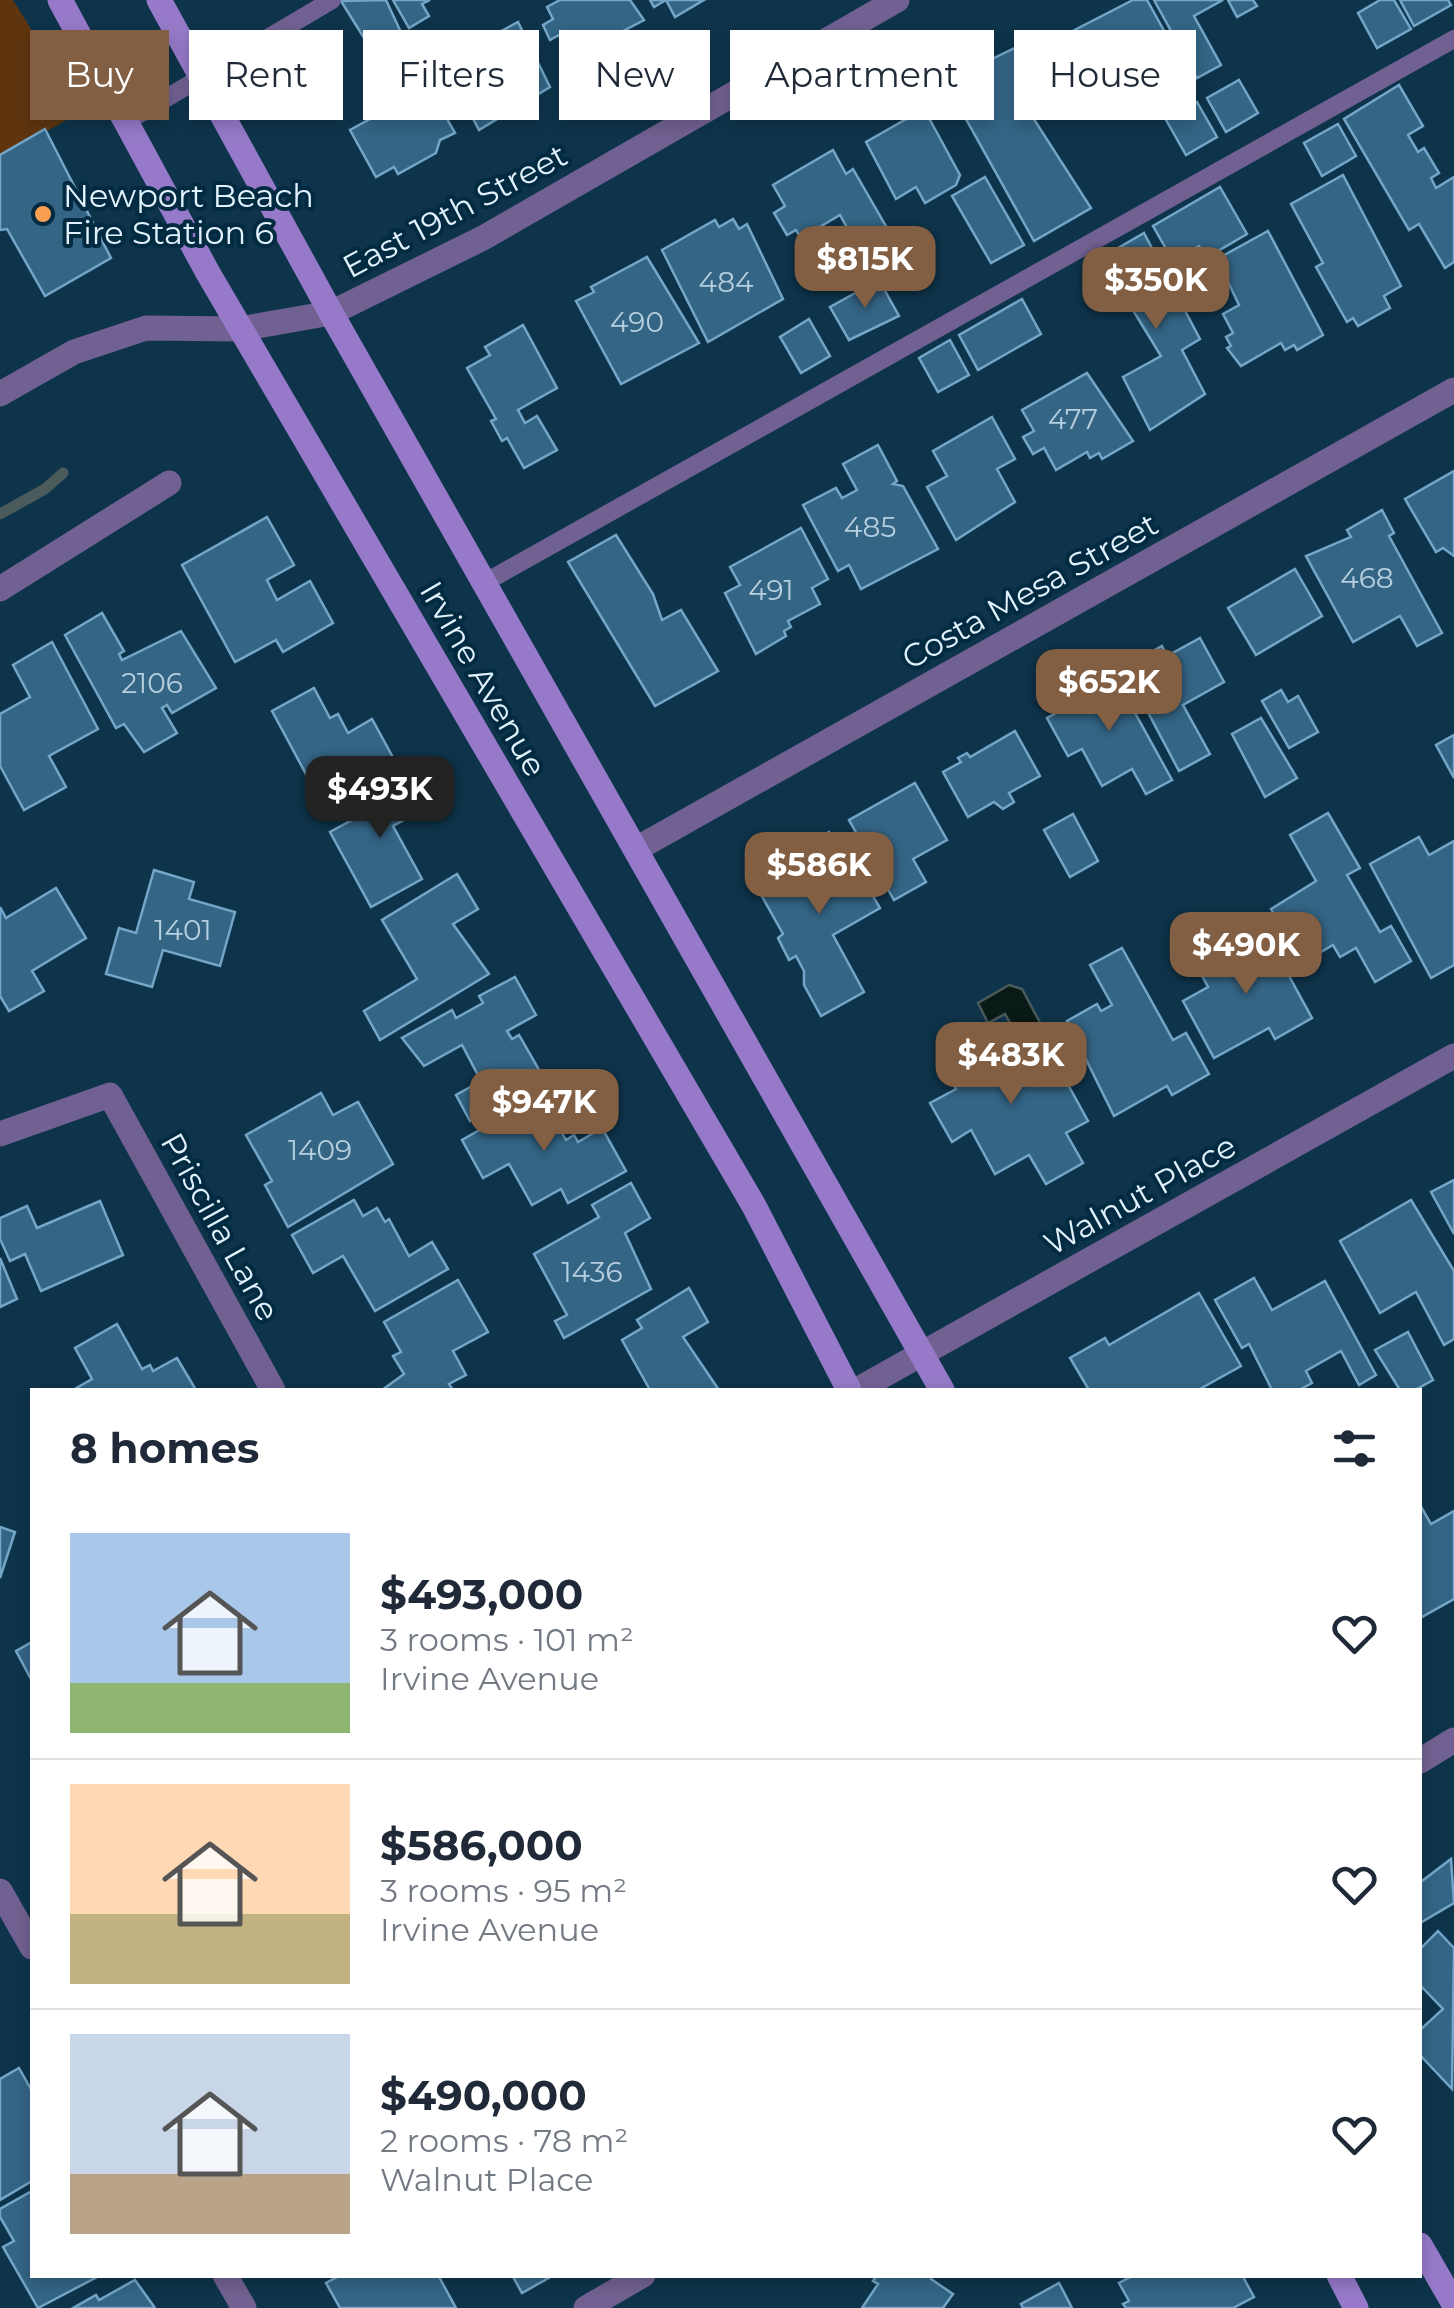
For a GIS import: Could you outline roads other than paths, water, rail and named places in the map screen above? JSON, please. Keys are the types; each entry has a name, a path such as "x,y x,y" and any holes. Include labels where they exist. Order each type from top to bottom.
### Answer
{"main road":[{"name":"Irvine Avenue","path":"60,0 240,330 754,1206 848,1388"},
{"name":"Irvine Avenue","path":"160,0 189,54"},
{"name":"Irvine Avenue","path":"225,120 941,1388"},
{"path":"1422,2248 1454,2304"},
{"path":"1341,2278 1356,2308"}],"street":[{"name":"East 19th Street","path":"0,394 74,352 146,328 240,330 331,314 483,238 898,0"},
{"name":"Costa Mesa Street","path":"638,848 1454,390"},
{"path":"0,589 169,483"},
{"name":"Walnut Place","path":"861,1388 1454,1056"},
{"name":"Priscilla Lane","path":"0,1134 110,1094 272,1388"},
{"path":"1422,1759 1454,1740"},
{"path":"0,1891 30,1944"},
{"path":"227,2278 244,2308"},
{"path":"586,2308 638,2278"}],"lane":[{"path":"281,30 332,0"},
{"path":"484,584 1454,40"},
{"path":"126,122 189,84"}],"waterway":[{"path":"0,514 45,489 63,473"}],"place":[{"name":"Newport Beach Fire Station 6","path":"43,214"}]}
